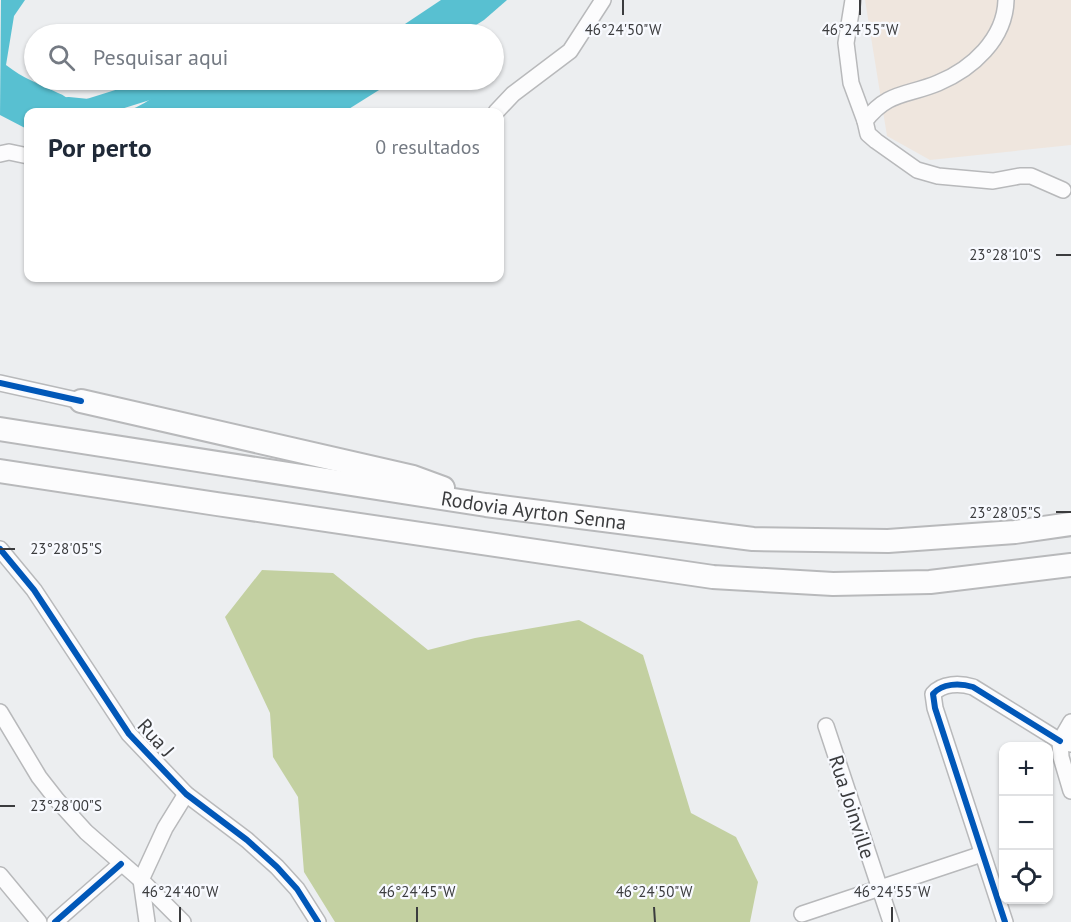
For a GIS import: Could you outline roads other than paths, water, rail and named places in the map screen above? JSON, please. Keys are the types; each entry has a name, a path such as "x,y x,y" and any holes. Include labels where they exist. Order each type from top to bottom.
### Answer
{"highway":[{"path":"81,401 413,477 486,504"},
{"name":"Rodovia Ayrton Senna","path":"0,429 486,504 753,539 888,541 1015,532 1071,524"},
{"name":"Rodovia Ayrton Senna","path":"0,471 713,577 833,584 930,582 1071,565"}],"street":[{"path":"500,108 513,94 570,51 603,0"},
{"path":"853,0 846,43 851,83 866,122 868,134 917,170 938,176 993,180 1030,176 1063,190"},
{"path":"866,122 878,106 888,100 939,83 959,72 975,59 991,45 1010,1"},
{"path":"0,154 9,152 24,155"},
{"path":"0,383 81,401"},
{"name":"Rua J","path":"0,549 34,590 129,734 186,794 247,840 277,867 297,889 318,922"},
{"path":"1005,922 935,708 933,699 936,690 957,683 973,687 1066,743"},
{"path":"0,712 39,777 57,800 86,831 141,880 183,922"},
{"path":"1071,722 1061,758 1071,791"},
{"name":"Rua Joinville","path":"826,726 891,922"},
{"path":"147,922 141,880 165,828 186,794"},
{"path":"802,914 982,854"},
{"path":"55,922 121,864"},
{"path":"0,875 39,922"}],"water":[{"path":"1,0 25,0 14,16 6,65 24,76 24,90 52,90 74,102 93,108 24,108 24,127 0,115"},
{"path":"441,0 507,0 478,24 405,24"},
{"path":"168,90 249,90 273,104 318,90 379,90 350,108 133,108"}],"waterway":[{"path":"91,108 149,90"},
{"path":"244,90 279,100 307,94 313,90"},
{"path":"68,107 78,108"}]}
